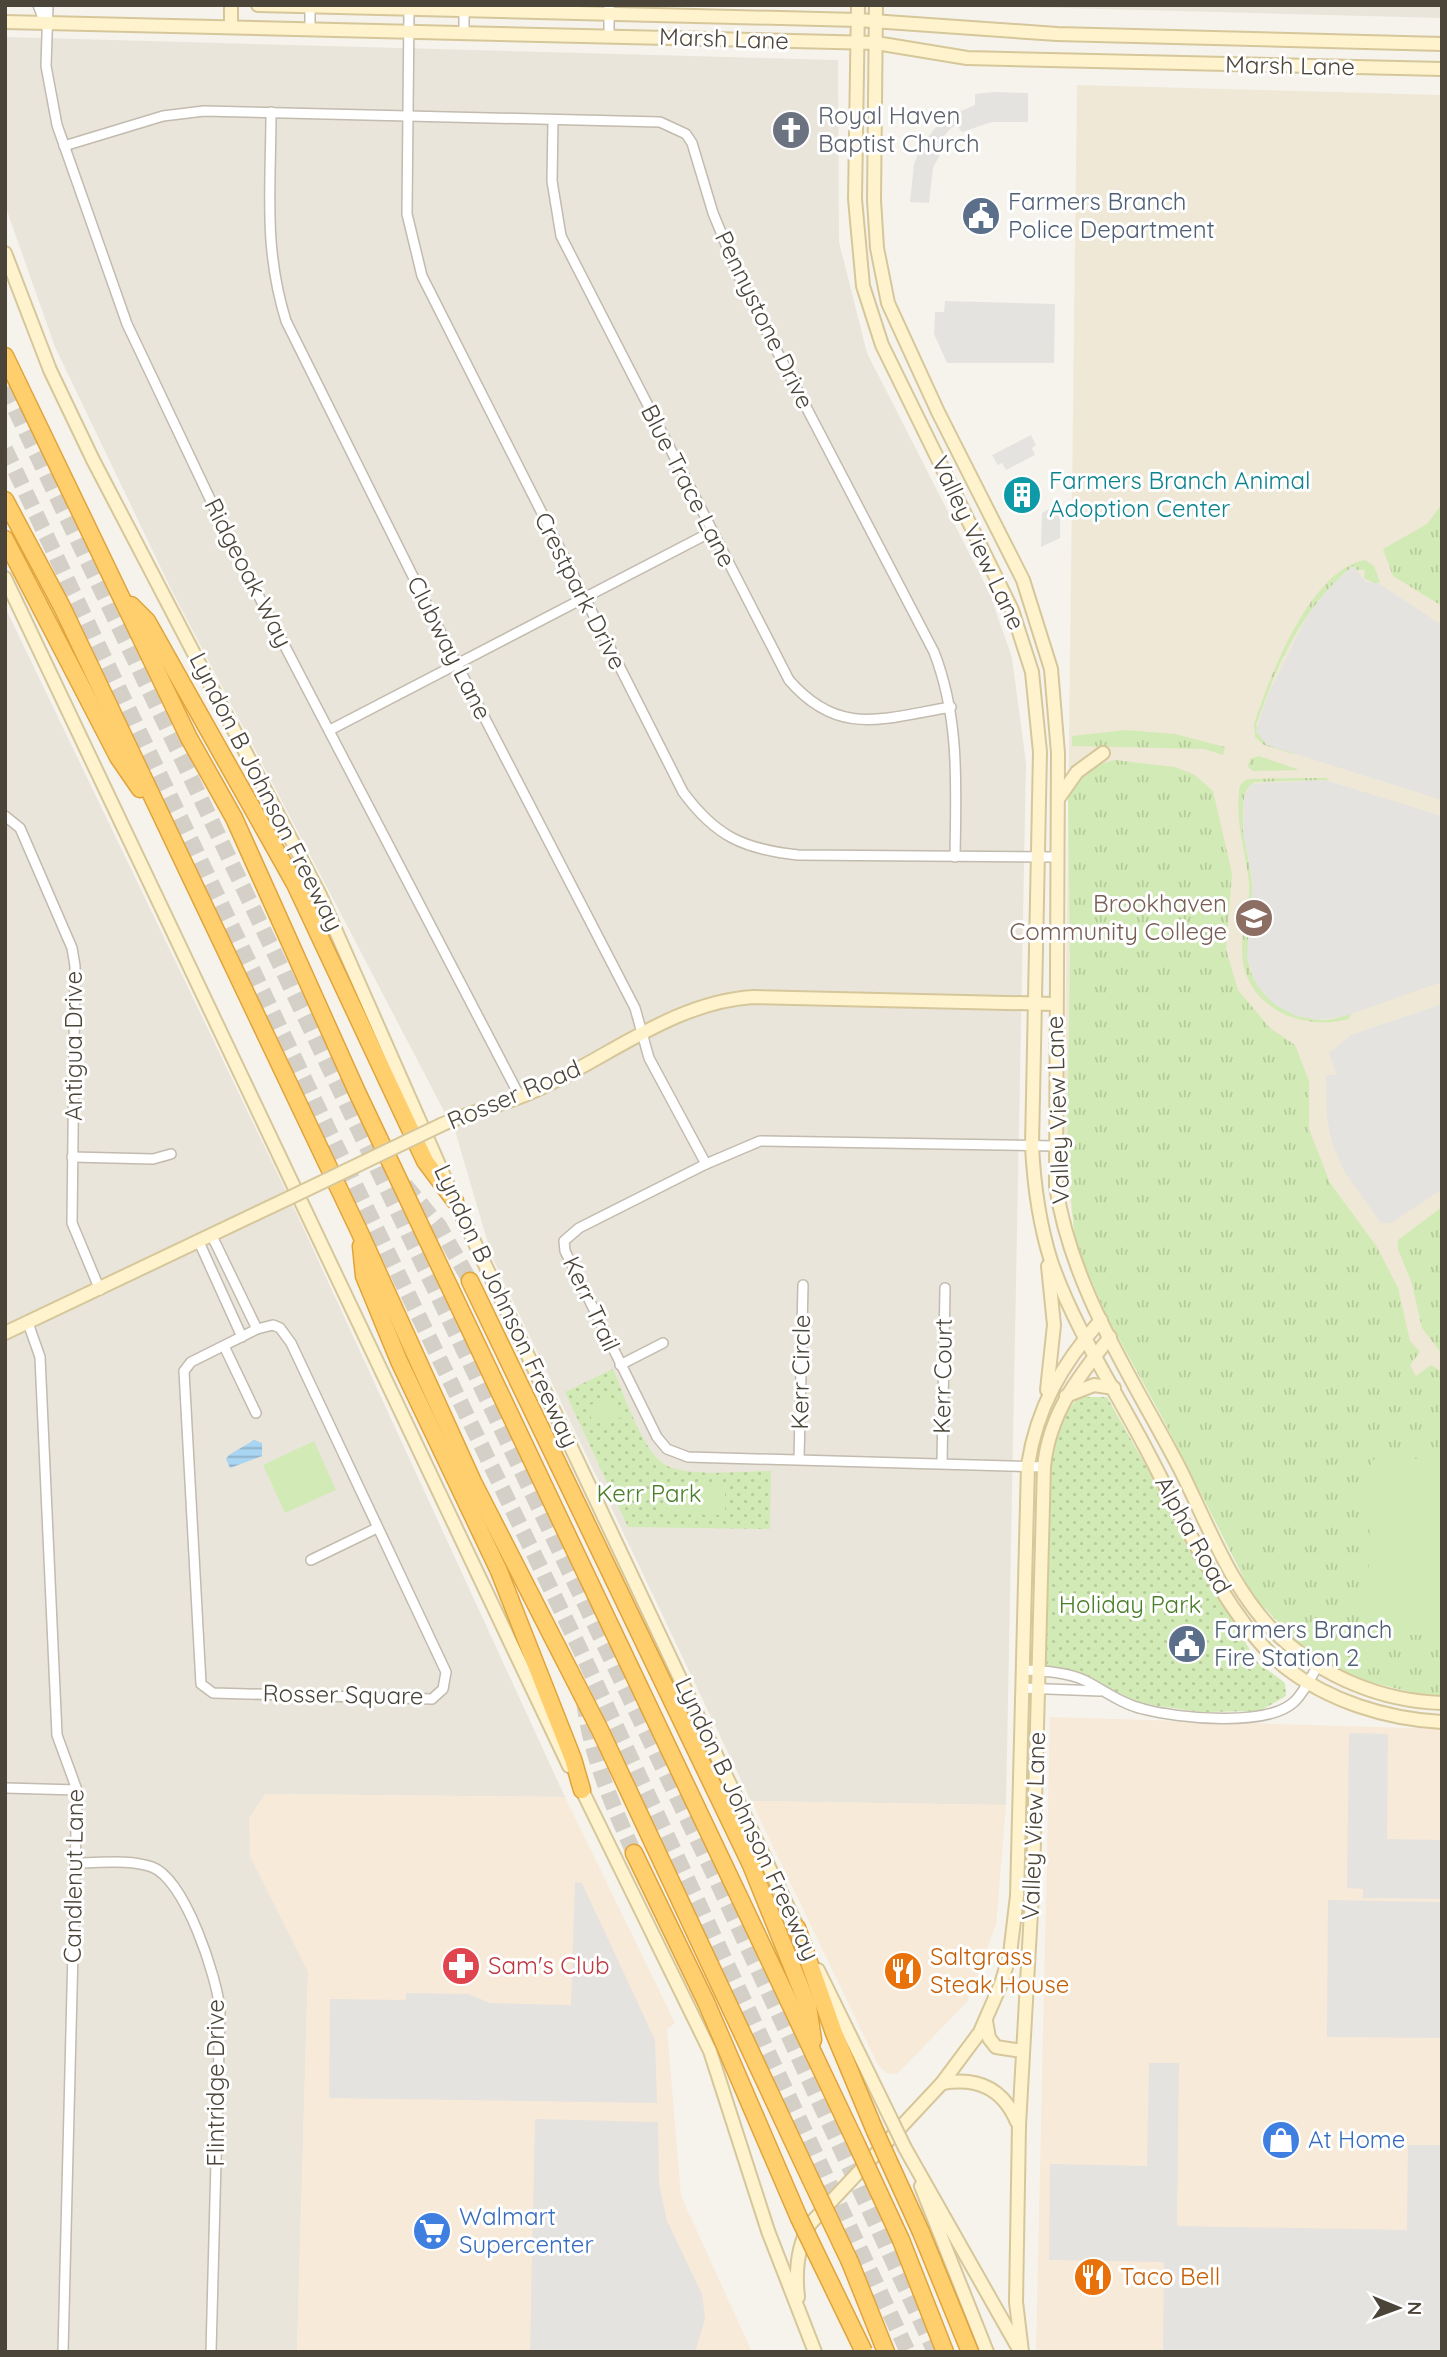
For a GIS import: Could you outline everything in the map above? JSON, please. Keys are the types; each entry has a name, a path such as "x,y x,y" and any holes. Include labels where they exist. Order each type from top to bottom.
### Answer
{"highway":[{"name":"Lyndon B Johnson Freeway","path":"5,356 189,738 234,818 357,1092 816,2056 901,2240 945,2352"},
{"path":"5,500 62,607 168,828 360,1233 473,1482 600,1730 850,2262 886,2352"},
{"path":"5,539 118,757 168,828"},
{"path":"123,597 147,621 261,821 319,931 425,1161 455,1201"},
{"path":"360,1233 364,1276 399,1361 524,1629 582,1790"},
{"path":"470,1281 751,1865 808,2006 816,2056"},
{"path":"634,1853 706,2002 799,2218 864,2352"},
{"path":"797,1928 834,2033 970,2352"}],"main road":[{"path":"231,5 231,27"},
{"name":"Marsh Lane","path":"258,5 464,8 537,12 609,10 858,20 1057,34 1442,44"},
{"name":"Valley View Lane","path":"858,5 855,200 858,259 870,309 896,376 1000,580 1028,655 1037,708 1040,752 1032,1146 1036,1199 1047,1245 1062,1289 1095,1355"},
{"name":"Valley View Lane","path":"876,5 874,200 877,248 888,303 1018,569 1044,640 1058,730 1055,1146 1060,1213 1081,1279 1110,1337 1066,1396 1053,1422 1044,1467 1032,1908 1019,2125 1015,2292 1021,2352"},
{"path":"536,34 537,12"},
{"name":"Marsh Lane","path":"5,22 876,43 967,58 1442,69"},
{"path":"855,200 874,200"},
{"name":"Lyndon B Johnson Freeway","path":"5,253 50,370 93,460 320,895 455,1201 797,1928 905,2148 1021,2352"},
{"path":"870,309 888,303"},
{"path":"943,466 962,458"},
{"path":"5,578 390,1387 541,1712 710,2051 768,2231 815,2352"},
{"path":"1058,800 1077,772 1103,753"},
{"name":"Rosser Road","path":"5,1334 441,1125 520,1097 702,1006 735,998 1055,1004"},
{"path":"1045,1401 1054,1325 1047,1245"},
{"name":"Valley View Lane","path":"800,2308 797,2265 802,2237 810,2224 942,2083 986,2021 1010,1954 1017,1908 1028,1465 1034,1429 1045,1401 1060,1373 1101,1320"},
{"name":"Alpha Road","path":"1110,1337 1251,1603 1276,1633 1318,1665 1381,1695 1442,1703"},
{"name":"Alpha Road","path":"1095,1355 1239,1616 1266,1650 1308,1682 1381,1713 1442,1722"},
{"path":"1066,1396 1094,1385 1114,1388"},
{"path":"1017,1908 1032,1908"},
{"path":"986,2021 989,2038 996,2047 1007,2051 1022,2051"},
{"path":"942,2083 961,2080 981,2083 998,2092 1011,2107 1019,2125"},
{"path":"905,2148 987,2352"}],"street":[{"name":"Ridgeoak Way","path":"38,5 46,23"},
{"name":"Ridgeoak Way","path":"48,5 46,23 50,94 116,296 148,370 229,538 520,1097"},
{"path":"310,6 310,29"},
{"path":"464,8 464,32"},
{"name":"Crestpark Drive","path":"409,9 407,214 422,276 683,792 711,825 749,847 771,852 1057,857"},
{"path":"609,10 609,36"},
{"name":"Pennystone Drive","path":"65,146 163,116 204,111 660,122 686,134 696,153 713,213 743,286 933,652 951,707 957,754 955,857"},
{"name":"Clubway Lane","path":"271,112 270,257 274,282 286,321 457,663 635,1007 649,1058 706,1164"},
{"name":"Blue Trace Lane","path":"553,121 552,181 561,236 789,680 807,701 829,713 853,720 951,707"},
{"path":"330,730 711,532"},
{"name":"Antigua Drive","path":"5,816 20,828 72,948 75,967 72,1223 100,1290"},
{"name":"Kerr Trail","path":"1044,1467 688,1457 674,1454 657,1437 565,1251 564,1241 579,1228 749,1144 770,1140 1055,1146"},
{"path":"72,1157 153,1159 171,1154"},
{"path":"212,1236 257,1329"},
{"path":"199,1242 242,1336"},
{"name":"Kerr Circle","path":"799,1459 803,1285"},
{"name":"Kerr Court","path":"942,1463 945,1288"},
{"name":"Candlenut Lane","path":"28,1323 40,1357 57,1735 77,1790 63,2352"},
{"name":"Rosser Square","path":"273,1325 286,1334 446,1672 443,1689 426,1699 213,1693 205,1689 199,1674 184,1371 191,1362 242,1336 273,1325"},
{"path":"620,1365 663,1343"},
{"path":"224,1346 256,1413"},
{"path":"311,1560 377,1528"},
{"path":"1022,1670 1084,1680 1100,1691 1142,1709 1168,1714 1238,1718 1279,1711 1295,1701 1318,1665"},
{"path":"1022,1688 1100,1691"},
{"path":"5,1788 77,1790"},
{"name":"Flintridge Drive","path":"76,1863 138,1865 160,1871 178,1892 214,1972 220,2010 211,2352"}],"shaded area":[{"path":"946,5 1442,5 1442,18"},
{"name":"Kerr Park","path":"5,37 838,60 839,242 867,353 990,594 1012,658 1026,763 1006,1805 751,1801 492,1257 456,1134 172,591 55,347 5,205"},
{"name":"Brookhaven Community College","path":"1077,85 1442,95 1442,1693 1200,1484 1084,1265 1071,1211 1064,1152"},
{"path":"1028,93 1028,122 992,122 962,132 956,125 939,142 944,147 933,168 929,203 910,202 914,164 922,145 934,129 952,115 975,105 975,94"},
{"path":"945,301 1055,304 1054,363 947,363 934,334 935,312 944,312"},
{"path":"1031,435 1036,445 1032,448 1035,455 1006,470 1002,463 998,465 992,455"},
{"path":"1060,503 1060,538 1041,547 1042,513"},
{"path":"1353,566 1366,582 1378,583 1442,625 1442,800 1267,745 1256,731 1267,697 1306,618 1328,589"},
{"path":"5,607 295,1210 565,1797 265,1794 250,1856 308,1971 297,2352 5,2352"},
{"path":"1325,780 1442,816 1442,982 1345,1016 1319,1020 1296,1016 1274,1004 1257,985 1247,958 1253,881 1243,833 1244,797 1251,784"},
{"path":"1442,1004 1442,1189 1391,1223 1381,1223 1344,1171 1332,1143 1327,1118 1326,1075 1337,1075 1329,1053 1351,1035"},
{"path":"1050,1717 1442,1729 1442,2352 1036,2352"},
{"path":"1349,1733 1388,1734 1387,1839 1442,1840 1442,1899 1363,1898 1363,1889 1347,1888"},
{"path":"265,1794 565,1797 675,2023 667,2029 681,2196 752,2352 297,2352 308,1972 250,1856 249,1818"},
{"path":"751,1801 1006,1805 996,1925 967,2002 897,2074 886,2073 878,2065"},
{"path":"575,1882 582,1883 655,2040 657,2103 329,2098 330,1999 406,2000 406,1993 468,1994 490,2003 571,2005"},
{"path":"1328,1900 1442,1902 1442,2038 1327,2037"},
{"path":"1149,2063 1179,2063 1177,2226 1407,2230 1408,2145 1442,2145 1442,2352 1163,2352 1164,2262 1049,2260 1050,2164 1147,2166"},
{"path":"535,2119 658,2122 659,2184 667,2221 702,2294 705,2319 695,2352 530,2352"}],"green space":[{"path":"1442,504 1442,606 1393,576 1383,549 1427,524"},
{"path":"1365,560 1374,566 1380,582 1376,584 1364,578 1365,570 1357,570 1353,566 1320,599 1293,638 1256,726 1298,752 1293,754 1264,745 1255,737 1254,724 1270,680 1295,628 1327,583 1345,568"},
{"path":"1126,730 1175,734 1225,747 1223,755 1204,749 1072,746 1072,736"},
{"path":"1259,756 1300,770 1253,771 1248,767 1250,759"},
{"path":"1115,760 1175,767 1195,775 1213,791 1232,874 1226,949 1238,990 1270,1028 1295,1045 1309,1081 1309,1129 1330,1183 1377,1247 1398,1288 1410,1341 1420,1352 1410,1365 1416,1376 1431,1365 1442,1372 1442,1696 1422,1695 1350,1677 1298,1643 1253,1596 1164,1421 1107,1317 1075,1243 1067,1151 1070,956 1068,798 1082,769"},
{"path":"1327,778 1329,786 1323,787 1323,780 1255,782 1245,794 1243,812 1253,892 1248,961 1254,979 1272,1001 1298,1015 1326,1020 1343,1016 1353,1009 1349,1019 1312,1022 1278,1011 1264,1001 1245,971 1242,952 1249,882 1239,822 1238,798 1240,785 1247,779"},
{"path":"1442,1207 1442,1354 1422,1328 1412,1284 1398,1249 1398,1240"},
{"name":"Kerr Park","path":"613,1369 641,1434 648,1447 664,1464 700,1472 771,1471 770,1529 628,1527 565,1392"},
{"name":"Holiday Park","path":"1078,1397 1107,1397 1256,1661 1285,1683 1286,1696 1260,1711 1201,1712 1138,1703 1085,1675 1045,1667 1052,1452 1059,1423"},
{"path":"617,1399 621,1418 592,1423 589,1405"},
{"path":"314,1441 336,1490 285,1513 263,1465"},
{"path":"1378,1456 1442,1461 1442,1635 1367,1635 1370,1511 1367,1489 1370,1487 1371,1462"},
{"path":"668,1485 725,1486 725,1515 667,1514"}],"water":[{"path":"254,1440 262,1443 262,1456 230,1468 226,1459 229,1455"}],"tunnel":[{"path":"5,388 716,1879 935,2352"},
{"path":"5,449 329,1131 578,1645 908,2352"},
{"path":"405,1185 439,1226 470,1281"},
{"path":"584,1700 597,1759 634,1853"}],"place":[{"name":"Royal Haven Baptist Church","path":"791,130"},
{"name":"Farmers Branch Police Department","path":"981,216"},
{"name":"Farmers Branch Animal Adoption Center","path":"1022,495"},
{"name":"Brookhaven Community College","path":"1254,918"},
{"name":"Farmers Branch Fire Station 2","path":"1187,1644"},
{"name":"Sam's Club","path":"461,1966"},
{"name":"Saltgrass Steak House","path":"903,1971"},
{"name":"At Home","path":"1281,2140"},
{"name":"Walmart Supercenter","path":"432,2231"},
{"name":"Taco Bell","path":"1093,2277"}]}
